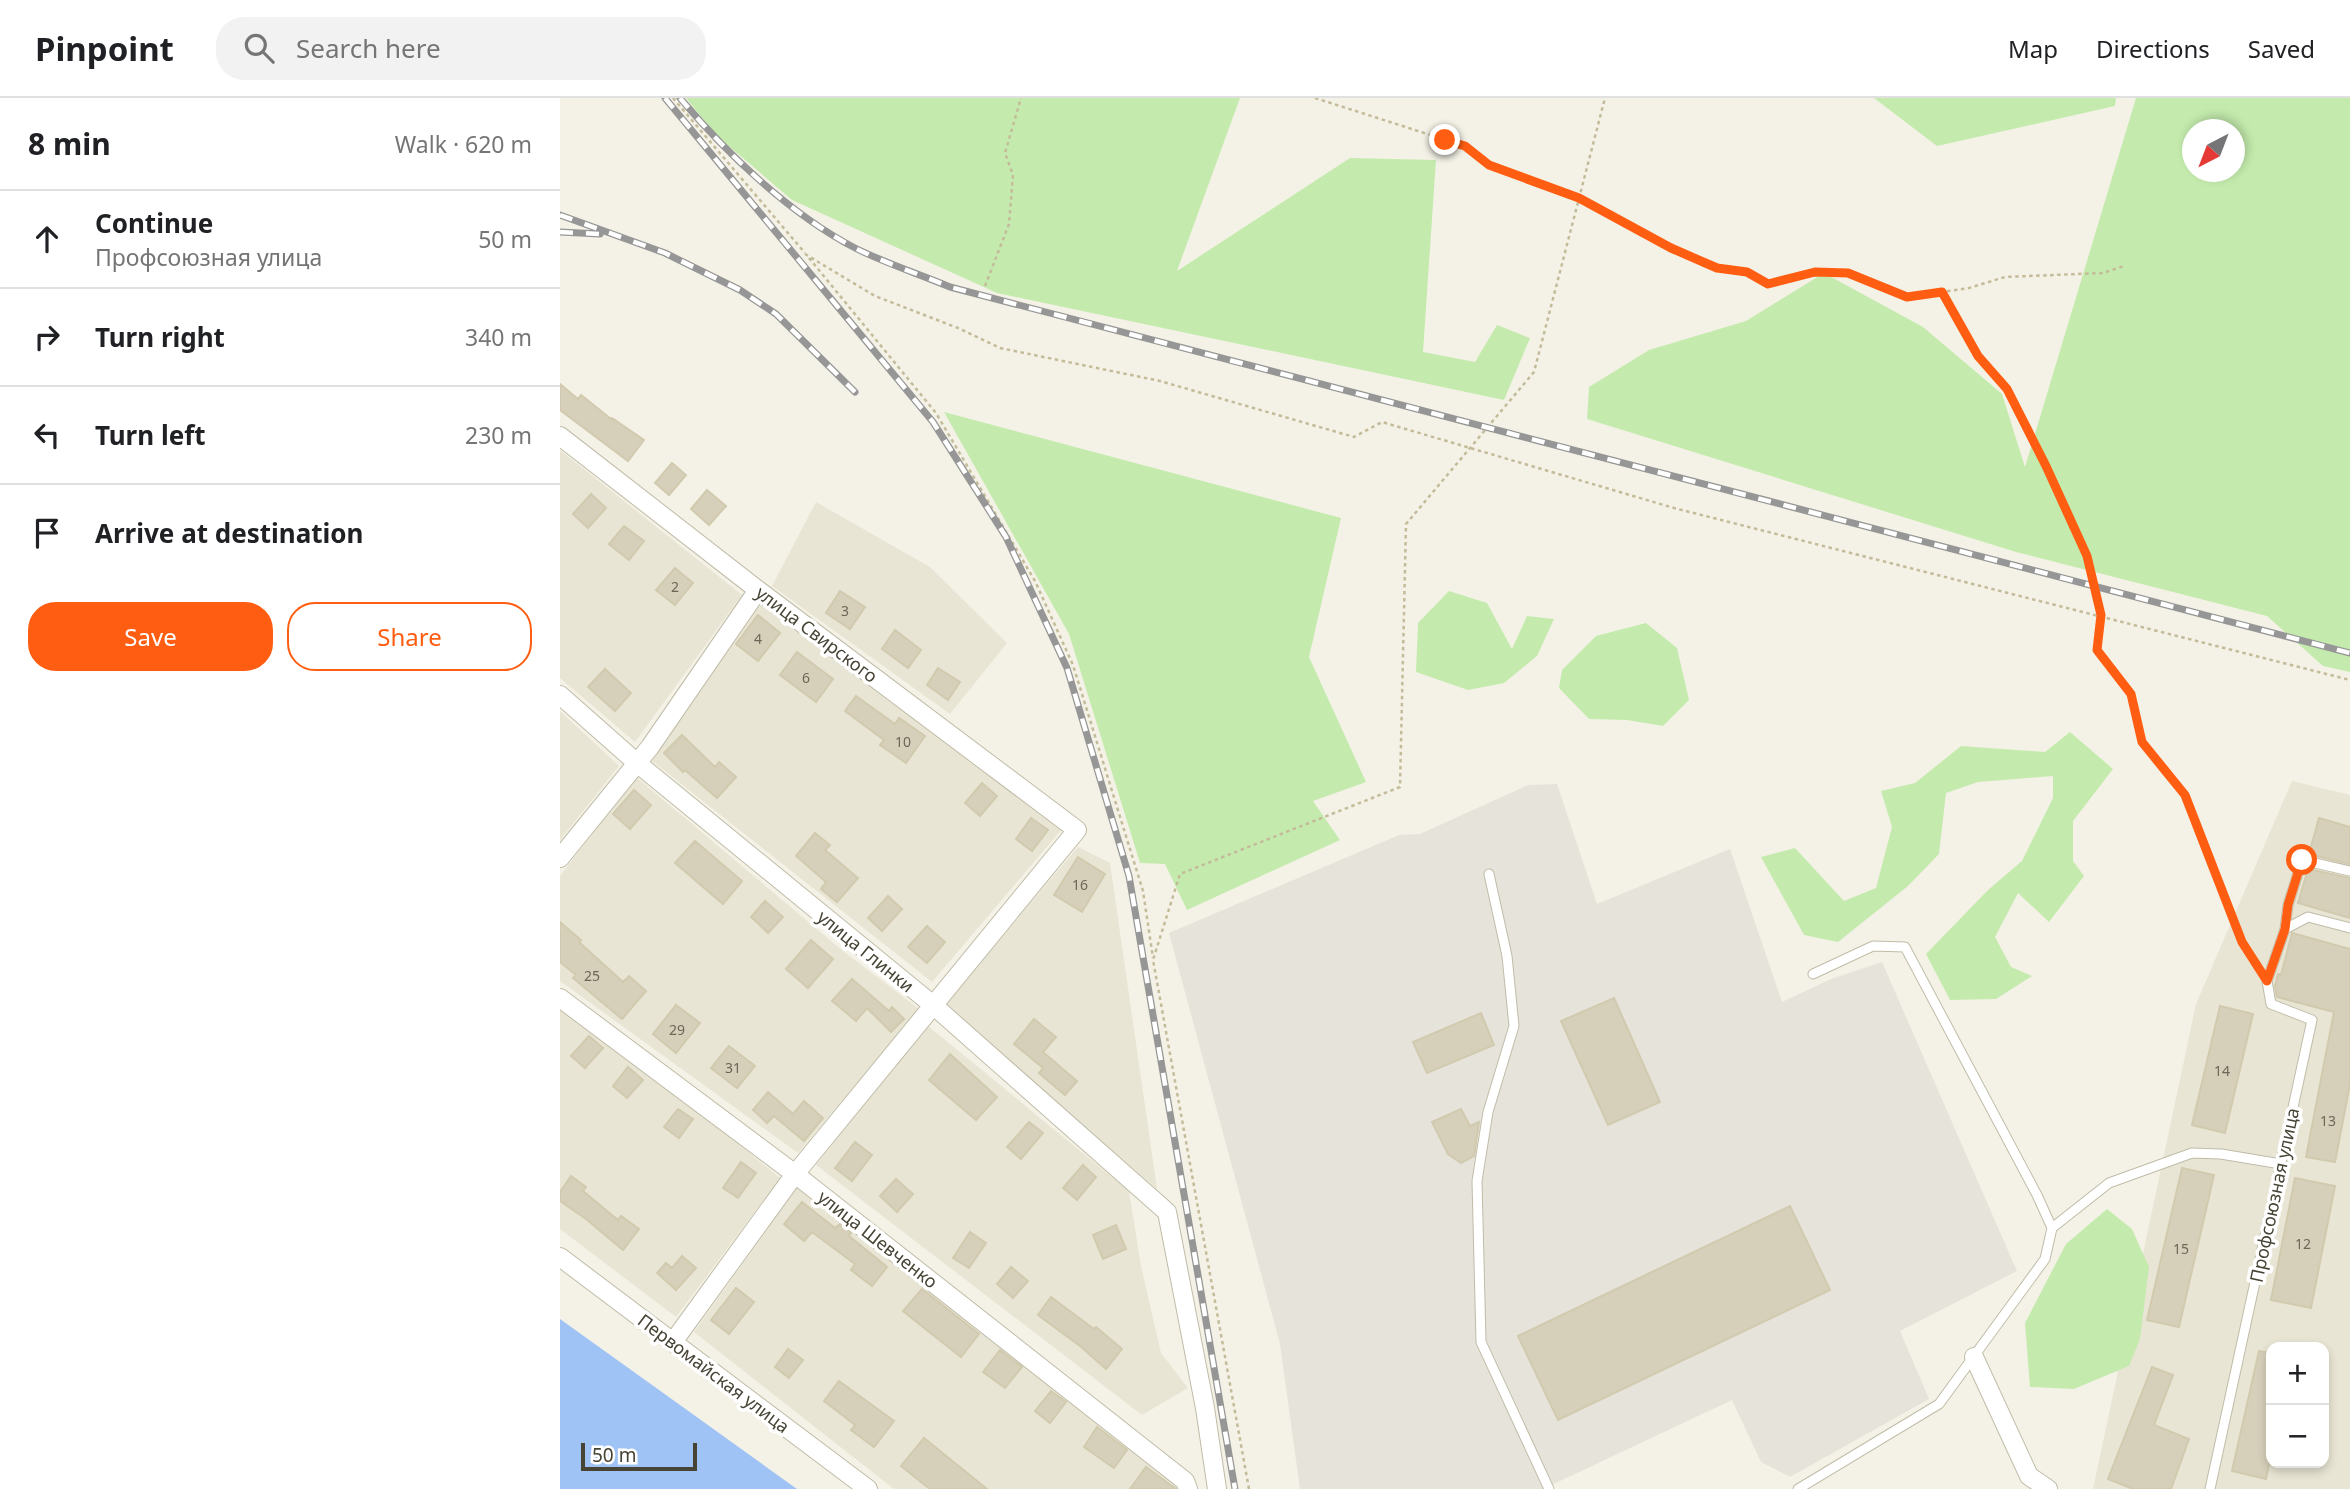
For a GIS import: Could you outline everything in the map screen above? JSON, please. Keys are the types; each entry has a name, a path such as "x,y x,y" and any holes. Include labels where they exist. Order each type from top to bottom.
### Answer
{"street":[{"name":"улица Свирского","path":"560,436 758,590 1077,830 933,1005"},
{"path":"560,858 637,763 758,590"},
{"name":"улица Глинки","path":"560,695 637,763 933,1005 1167,1212 1205,1408 1217,1489"},
{"name":"улица Шевченко","path":"560,998 795,1174 1185,1481 1188,1489"},
{"path":"673,1342 795,1174 933,1005"},
{"name":"Первомайская улица","path":"560,1257 868,1489"},
{"path":"1974,1357 2029,1476 2048,1489"}],"lane":[{"path":"2267,981 2285,929 2288,905 2302,860 2350,871"},
{"path":"1489,874 1507,956 1514,1026 1488,1112 1477,1181 1482,1342 1549,1489"},
{"path":"2285,929 2308,917 2350,928"},
{"path":"1798,1489 1939,1404 2045,1259 2052,1228 1905,947 1873,946 1813,974"},
{"name":"Профсоюзная улица","path":"2210,1489 2312,1020 2272,1004 2267,981"},
{"path":"2052,1228 2109,1183 2192,1153 2221,1154 2281,1164"}],"path":[{"path":"673,98 806,254 936,414 1035,581 1077,678 1143,891 1153,960 1250,1489"},
{"path":"985,286 1009,224 1013,175 1005,153 1021,98"},
{"path":"1315,98 1465,146 1489,165 1579,198 1671,248 1717,268 1747,272 1768,284 1815,272 1848,273 1907,297 1969,288 2005,276 2103,273 2124,266"},
{"path":"1153,960 1180,874 1400,788 1406,524 1534,372 1605,98"},
{"path":"806,254 875,296 1000,348 1160,381 1354,437 1382,422 1674,508 2350,680"},
{"path":"1942,292 1978,356 2007,389 2046,466 2087,556 2101,615 2097,650 2131,694 2142,742 2185,795 2242,942 2267,981"}],"shaded area":[{"path":"560,450 742,595 635,742 560,678"},
{"path":"816,502 930,567 1007,643 950,714 772,586"},
{"path":"758,603 1062,829 932,982 651,760"},
{"path":"560,711 619,766 560,840"},
{"path":"636,777 843,951 919,1009 798,1153 560,981 560,876"},
{"path":"2292,781 2350,795 2350,1489 2093,1489 2196,1004"},
{"path":"1557,784 1597,904 1730,849 1782,1002 1831,979 1882,962 2017,1271 1900,1331 1929,1399 1790,1477 1761,1462 1732,1400 1543,1489 1300,1489 1280,1344 1169,933 1399,835 1420,834 1528,785"},
{"path":"1078,847 1110,863 1157,1189 945,1005"},
{"path":"560,1005 686,1101 780,1178 676,1317 560,1229"},
{"path":"927,1025 1129,1191 1141,1266 1161,1353 1188,1388 1142,1415 816,1165"},
{"path":"797,1188 836,1214 1177,1482 1177,1489 894,1489 694,1332"}],"green space":[{"path":"686,98 1240,98 1177,271 1350,158 1436,160 1423,352 1475,362 1497,325 1530,338 1504,400 997,293 792,200 717,136"},
{"path":"1874,98 2116,98 2115,106 1937,146"},
{"path":"2136,98 2350,98 2350,672 2323,666 2267,616 2016,552 1587,419 1589,387 1649,350 1746,321 1824,273 1923,327 2002,394 2025,467"},
{"path":"944,412 1341,518 1309,657 1366,782 1313,801 1340,840 1187,910 1165,864 1140,863 1069,634"},
{"path":"1449,591 1487,603 1512,649 1527,616 1554,619 1537,656 1504,683 1468,690 1416,672 1418,623"},
{"path":"1646,623 1677,648 1689,700 1663,726 1627,720 1589,719 1559,688 1562,670 1596,636"},
{"path":"2070,732 2113,769 2073,821 2073,861 2084,876 2049,922 2018,893 1995,937 2011,967 2032,976 1996,999 1950,1000 1926,954 1988,890 2022,861 2053,798 2053,776 1978,782 1946,793 1939,854 1908,886 1838,942 1804,935 1761,857 1795,848 1844,901 1876,888 1892,827 1881,791 1915,783 1961,746 2045,752"},
{"path":"2107,1209 2132,1229 2149,1267 2140,1339 2129,1366 2074,1389 2030,1387 2025,1323 2066,1244"}],"water":[{"path":"560,1319 797,1489 560,1489"}],"building":[{"path":"560,384 578,399 581,395 644,440 628,461 560,410"},
{"path":"672,463 686,475 669,495 655,483"},
{"path":"707,490 726,506 709,525 691,509"},
{"path":"591,494 606,508 588,528 573,514"},
{"path":"624,526 644,541 629,560 609,544"},
{"path":"675,568 693,583 675,605 656,590"},
{"path":"840,591 865,607 850,629 826,613"},
{"path":"758,615 780,633 758,661 736,644"},
{"path":"895,630 921,650 908,668 882,649"},
{"path":"797,652 833,679 816,702 780,675"},
{"path":"938,668 960,682 948,700 927,685"},
{"path":"605,669 631,693 615,711 588,687"},
{"path":"856,696 895,724 899,718 925,736 906,763 880,745 884,740 845,711"},
{"path":"682,735 715,767 719,762 736,777 717,798 685,770 683,772 664,753"},
{"path":"982,783 997,796 980,816 965,803"},
{"path":"634,790 651,805 630,829 613,814"},
{"path":"1031,818 1048,830 1032,851 1016,839"},
{"path":"2319,818 2350,827 2350,864 2312,855 2313,851 2310,850"},
{"path":"815,833 830,845 825,850 858,878 837,902 821,889 826,882 796,856"},
{"path":"695,841 742,881 723,904 675,863"},
{"path":"1078,857 1105,874 1082,912 1054,895"},
{"path":"2308,869 2350,878 2350,918 2298,903"},
{"path":"888,896 902,909 882,931 868,918"},
{"path":"765,901 783,917 768,933 751,917"},
{"path":"560,922 623,982 629,976 646,991 622,1019 573,978 576,975 560,962"},
{"path":"927,926 945,942 927,963 908,947"},
{"path":"2292,933 2350,949 2350,1084 2335,1162 2306,1157 2334,1012 2277,997 2275,986 2278,974 2281,975"},
{"path":"811,940 833,959 808,988 786,969"},
{"path":"852,979 889,1011 892,1007 904,1019 891,1032 867,1008 856,1021 832,1001"},
{"path":"1614,998 1660,1102 1608,1125 1561,1021"},
{"path":"676,1005 700,1023 676,1053 653,1034"},
{"path":"2220,1006 2253,1014 2225,1133 2192,1125"},
{"path":"1481,1013 1494,1045 1427,1073 1413,1042"},
{"path":"1034,1019 1056,1037 1043,1052 1077,1081 1065,1095 1039,1073 1043,1068 1014,1044"},
{"path":"589,1036 603,1048 585,1068 571,1056"},
{"path":"729,1046 755,1066 737,1088 711,1068"},
{"path":"950,1054 997,1097 976,1120 929,1080"},
{"path":"628,1067 643,1080 627,1098 613,1086"},
{"path":"768,1092 793,1114 804,1101 823,1118 804,1141 774,1116 767,1123 753,1110"},
{"path":"678,1109 693,1119 679,1138 664,1127"},
{"path":"1461,1109 1470,1126 1479,1122 1474,1156 1461,1163 1448,1154 1432,1122"},
{"path":"1029,1122 1043,1133 1021,1159 1007,1147"},
{"path":"855,1142 872,1155 852,1181 835,1168"},
{"path":"741,1162 756,1173 738,1198 723,1188"},
{"path":"1083,1165 1096,1177 1077,1200 1063,1188"},
{"path":"2182,1168 2214,1175 2179,1327 2147,1320"},
{"path":"571,1176 586,1187 583,1191 618,1220 621,1216 639,1229 623,1250 560,1201 560,1192"},
{"path":"2295,1178 2335,1186 2311,1308 2271,1300"},
{"path":"896,1179 913,1194 897,1212 880,1196"},
{"path":"802,1202 835,1228 840,1224 851,1233 849,1236 887,1267 872,1286 851,1270 855,1264 812,1232 804,1241 784,1224"},
{"path":"1790,1206 1830,1290 1558,1420 1518,1336"},
{"path":"1116,1225 1126,1249 1103,1259 1093,1235"},
{"path":"970,1232 986,1243 969,1268 953,1258"},
{"path":"682,1256 696,1268 676,1290 657,1273 666,1263 672,1268"},
{"path":"1011,1267 1028,1281 1013,1298 997,1284"},
{"path":"736,1288 754,1302 729,1334 711,1320"},
{"path":"922,1289 979,1334 961,1357 903,1311"},
{"path":"1051,1297 1094,1329 1096,1327 1122,1349 1106,1369 1038,1315"},
{"path":"788,1349 803,1360 789,1378 775,1367"},
{"path":"1000,1350 1022,1367 1005,1388 983,1372"},
{"path":"2259,1351 2266,1352 2266,1468 2268,1468 2266,1479 2232,1471"},
{"path":"2152,1367 2173,1375 2154,1425 2189,1439 2171,1489 2133,1489 2108,1479"},
{"path":"839,1381 894,1421 874,1447 851,1430 855,1425 824,1401"},
{"path":"1051,1391 1066,1402 1050,1423 1035,1411"},
{"path":"1097,1427 1127,1450 1114,1468 1084,1447"},
{"path":"924,1438 987,1489 930,1489 901,1466"},
{"path":"1146,1467 1176,1489 1130,1489"}],"railway":[{"path":"665,98 933,422 1006,537 1067,668 1129,876 1235,1489"},
{"path":"680,98 739,161 807,218 855,248 950,287 2350,653"},
{"path":"560,215 665,253 740,290 776,314 855,392"},
{"path":"560,232 600,234"}],"route":[{"path":"1445,140 1465,146 1489,165 1579,198 1671,248 1717,268 1747,272 1768,284 1815,272 1848,273 1907,297 1942,292 1978,356 2007,389 2046,466 2087,556 2101,615 2097,650 2131,694 2142,742 2185,795 2242,942 2267,981 2285,929 2288,905 2302,860"}]}
